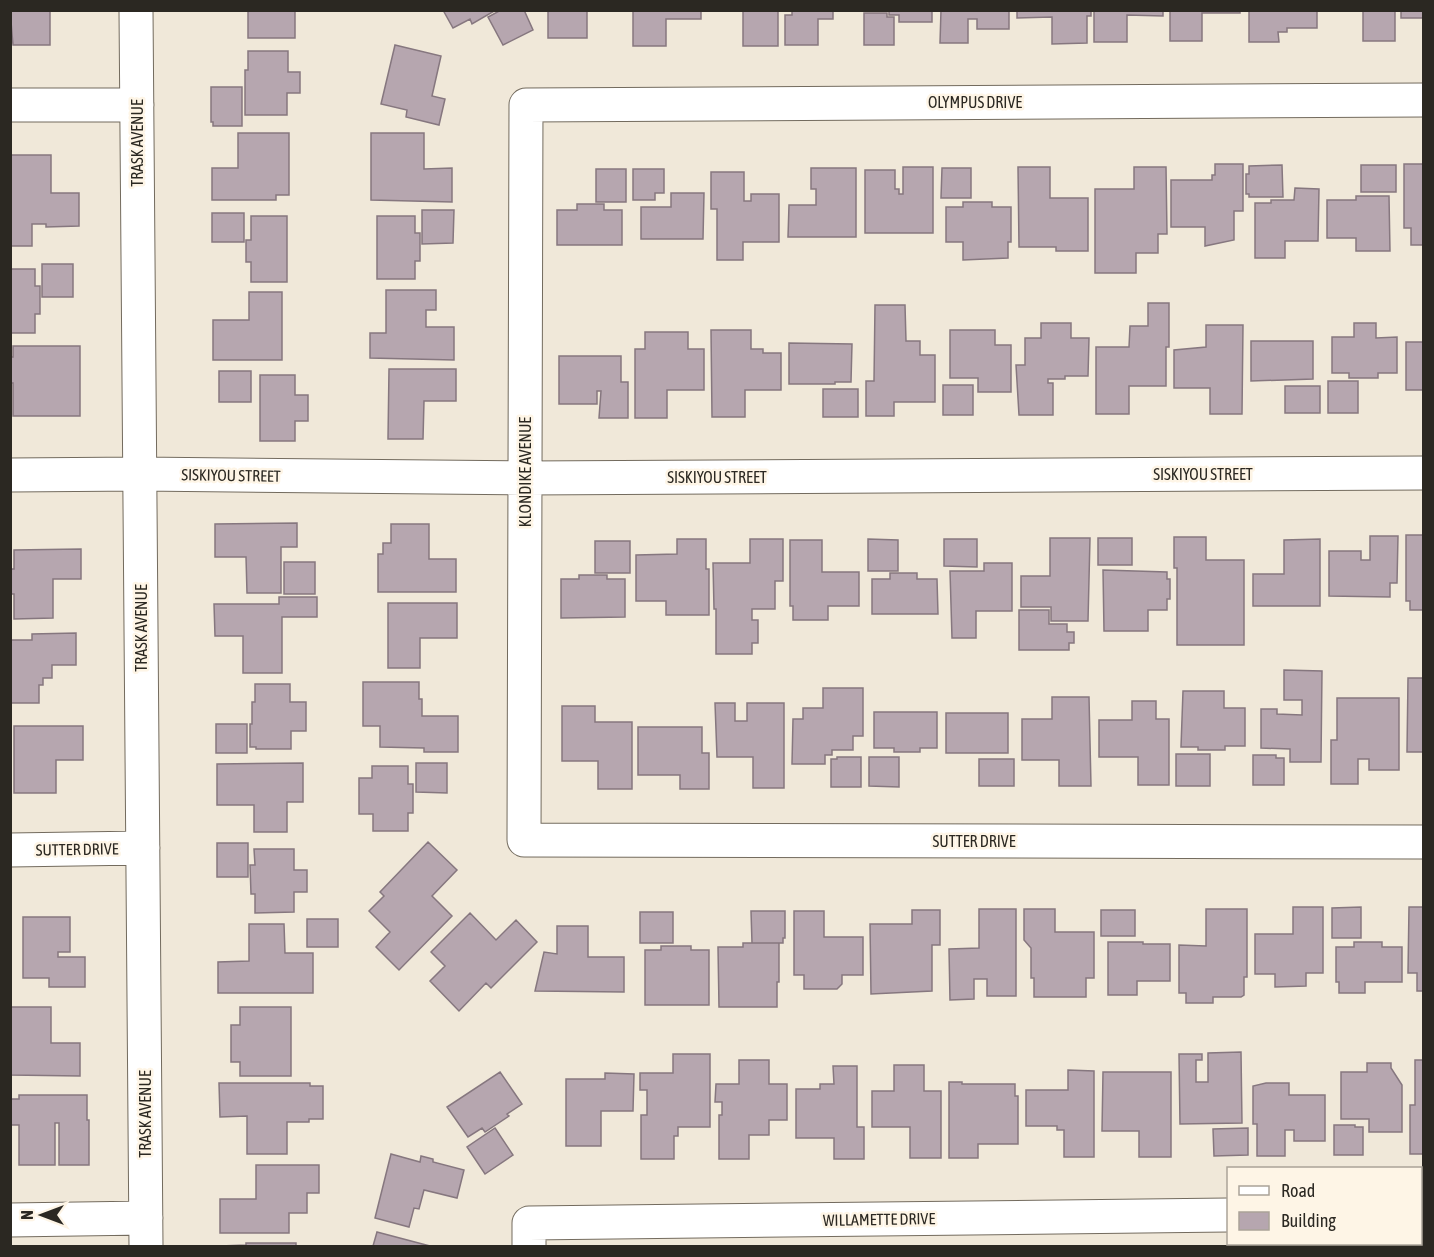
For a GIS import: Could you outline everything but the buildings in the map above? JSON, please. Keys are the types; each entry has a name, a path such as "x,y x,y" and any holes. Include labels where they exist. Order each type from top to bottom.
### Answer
{"street":[{"name":"TRASK AVENUE","path":"136,10 146,1232"},
{"name":"OLYMPUS DRIVE","path":"526,105 1424,100"},
{"path":"10,105 137,105"},
{"name":"KLONDIKE AVENUE","path":"524,840 526,105"},
{"name":"SISKIYOU STREET","path":"10,475 525,478 1424,473"},
{"name":"SUTTER DRIVE","path":"524,840 1424,842"},
{"name":"SUTTER DRIVE","path":"10,850 143,848"},
{"name":"WILLAMETTE DRIVE","path":"529,1235 1227,1215"},
{"path":"10,1220 146,1232"}]}
